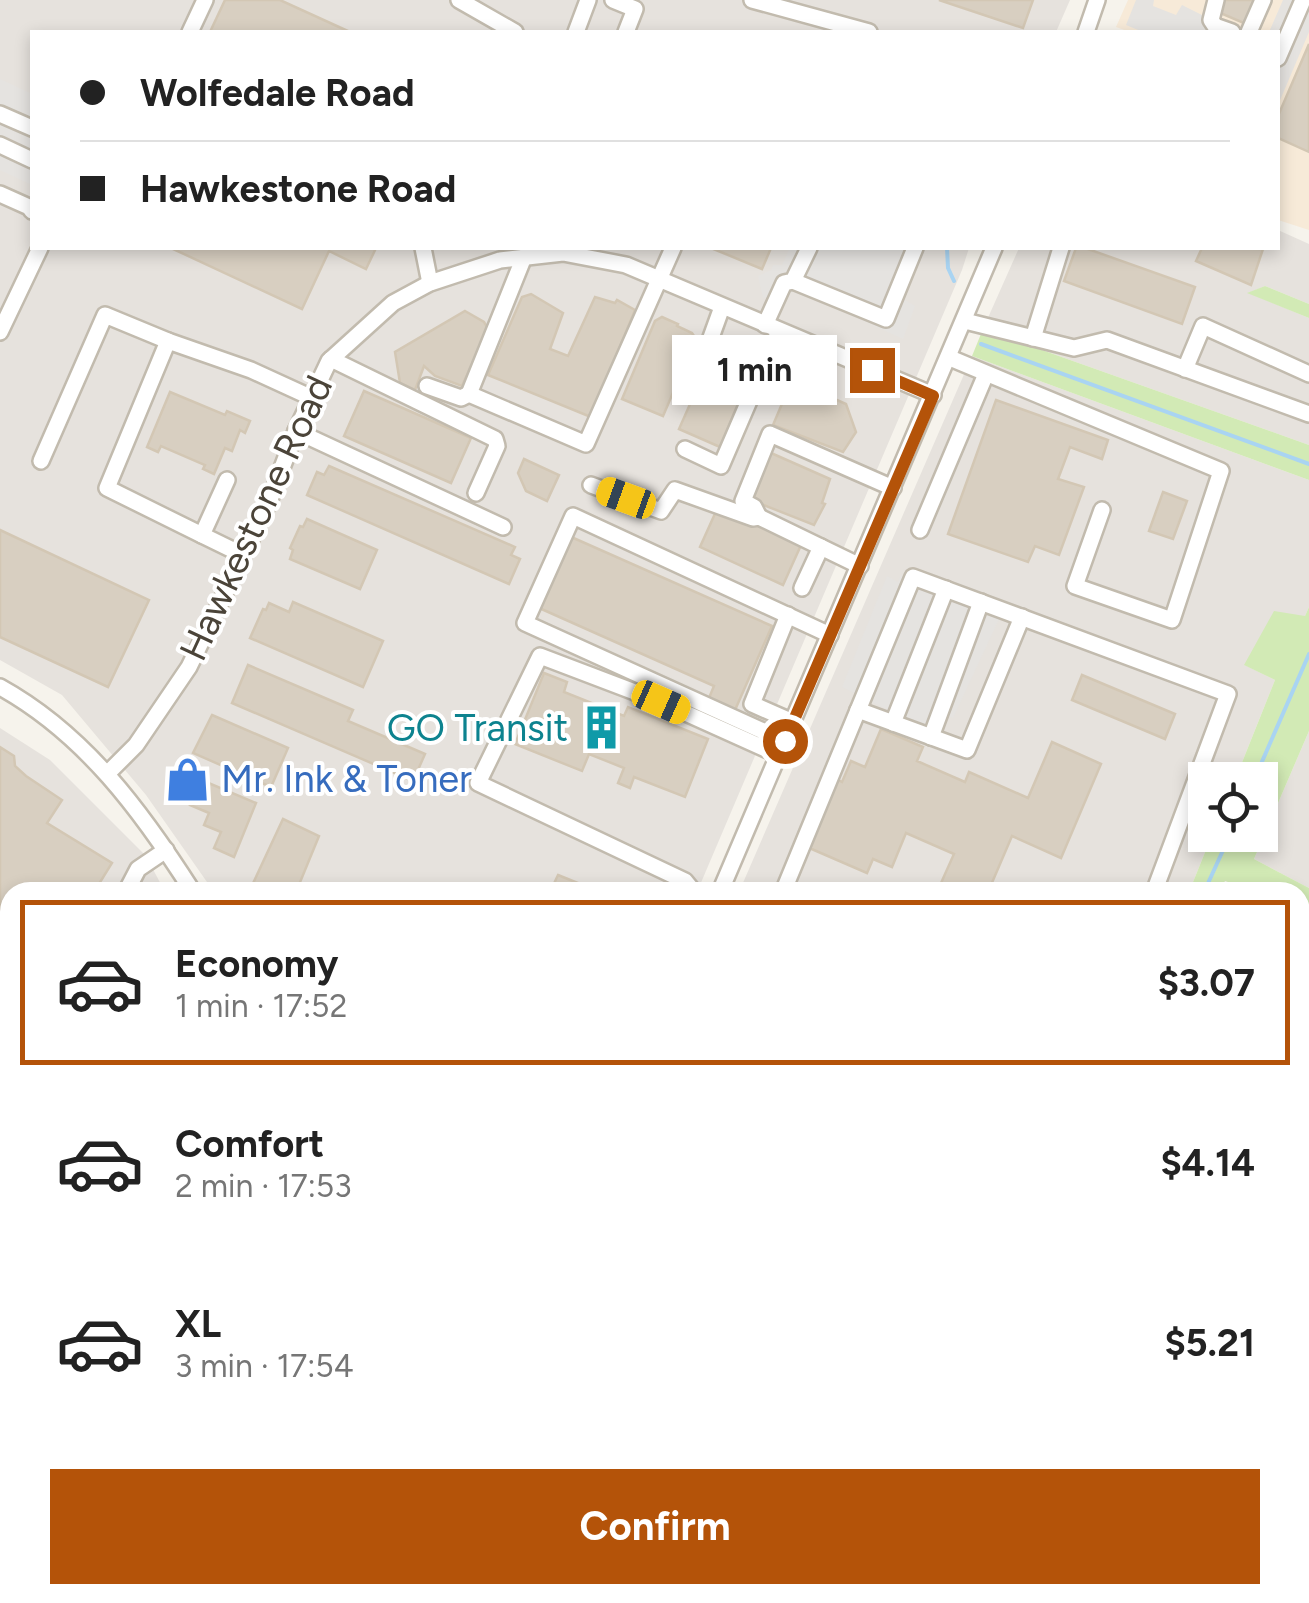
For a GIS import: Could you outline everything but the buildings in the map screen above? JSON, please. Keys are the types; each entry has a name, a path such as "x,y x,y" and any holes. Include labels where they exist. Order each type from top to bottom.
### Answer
{"street":[{"path":"191,30 205,0"},
{"path":"459,0 511,30"},
{"path":"577,30 588,0"},
{"path":"613,0 635,9 627,30"},
{"path":"752,0 863,30"},
{"path":"1087,30 1097,0"},
{"path":"1216,0 1211,20 1226,30"},
{"path":"1250,30 1263,0"},
{"path":"1280,53 1303,0"},
{"path":"0,114 30,127"},
{"path":"0,145 30,159"},
{"path":"0,194 30,208"},
{"path":"0,332 39,250"},
{"path":"423,250 430,283"},
{"path":"468,394 586,444 672,250"},
{"path":"793,280 808,250"},
{"path":"685,450 722,466 772,328 784,282 793,280 886,319 914,250"},
{"path":"724,882 993,250"},
{"path":"1033,338 1060,250"},
{"name":"Hawkestone Road","path":"108,773 136,744 189,667 269,502 310,397 331,359 393,303 430,283 501,252 524,257 562,253 626,265 933,396"},
{"path":"427,386 461,398 468,394 524,257"},
{"path":"705,354 722,307"},
{"path":"41,461 104,316 251,370 310,397"},
{"path":"966,321 1074,348 1108,340 1309,414"},
{"path":"1185,369 1204,326 1309,374"},
{"path":"168,341 107,488 243,555"},
{"path":"950,358 1221,471 1172,620 1075,586 1102,510"},
{"path":"331,359 494,439 497,446 476,493"},
{"path":"920,530 986,374"},
{"path":"296,431 503,527"},
{"path":"759,517 754,507 744,501 770,434 893,488"},
{"path":"202,535 227,480"},
{"path":"590,485 661,511 675,490 759,517 860,566"},
{"path":"782,748 525,623 572,516 830,635"},
{"path":"802,588 822,547"},
{"path":"787,882 913,577 1228,694 1158,882"},
{"path":"893,723 946,589"},
{"path":"931,737 981,602"},
{"path":"788,615 752,704 793,722"},
{"path":"858,710 966,750 1022,616"},
{"path":"686,882 478,783 540,656 782,748"},
{"path":"0,687 64,733 108,773 187,882"},
{"path":"131,882 138,868 166,850"}],"shaded area":[{"path":"0,0 1070,0 1057,30 30,30 30,250 968,250 701,882 207,882 146,795 62,695 0,660"},
{"path":"1128,0 1309,0 1309,230 1280,221 1280,30 1116,27"},
{"path":"1136,0 1154,0 1153,6 1176,15 1182,5 1204,16 1206,30 1138,30 1126,25"},
{"path":"1283,0 1309,0 1309,32 1280,100 1280,30 1270,30"},
{"path":"0,79 30,93 30,184 0,170"},
{"path":"1280,231 1309,244 1309,304 1265,286 1249,293 1309,318 1309,445 983,329 1018,250 1280,250"},
{"path":"789,250 925,250 903,299 915,306 903,339 798,291 763,298 758,276 773,265 782,265"},
{"path":"972,356 1309,480 1309,607 1305,616 1245,665 1275,680 1242,762 1188,762 1188,852 1205,852 1193,882 743,882"},
{"path":"901,575 970,608 1000,617 953,718 942,714 936,734 842,687 887,576 898,582"},
{"path":"0,728 50,760 146,856 160,882 0,882"},
{"path":"1309,731 1309,882 1298,882 1254,859 1257,852 1278,852 1278,803"}],"green space":[{"path":"1265,286 1309,304 1309,318 1247,293"},
{"path":"983,329 1309,445 1309,480 972,356"},
{"path":"1309,607 1309,731 1278,803 1278,762 1242,762 1275,680 1244,665 1274,611 1305,616"},
{"path":"1205,852 1257,852 1254,859 1298,882 1225,881 1193,882"}],"waterway":[{"path":"947,250 948,268 954,281"},
{"path":"981,344 1309,464"},
{"path":"1262,762 1309,654"},
{"path":"1209,882 1222,852"}],"place":[{"name":"GO Transit","path":"601,728"},
{"name":"Mr. Ink & Toner","path":"188,779"}],"route":[{"path":"785,741 933,396 872,370"}]}
